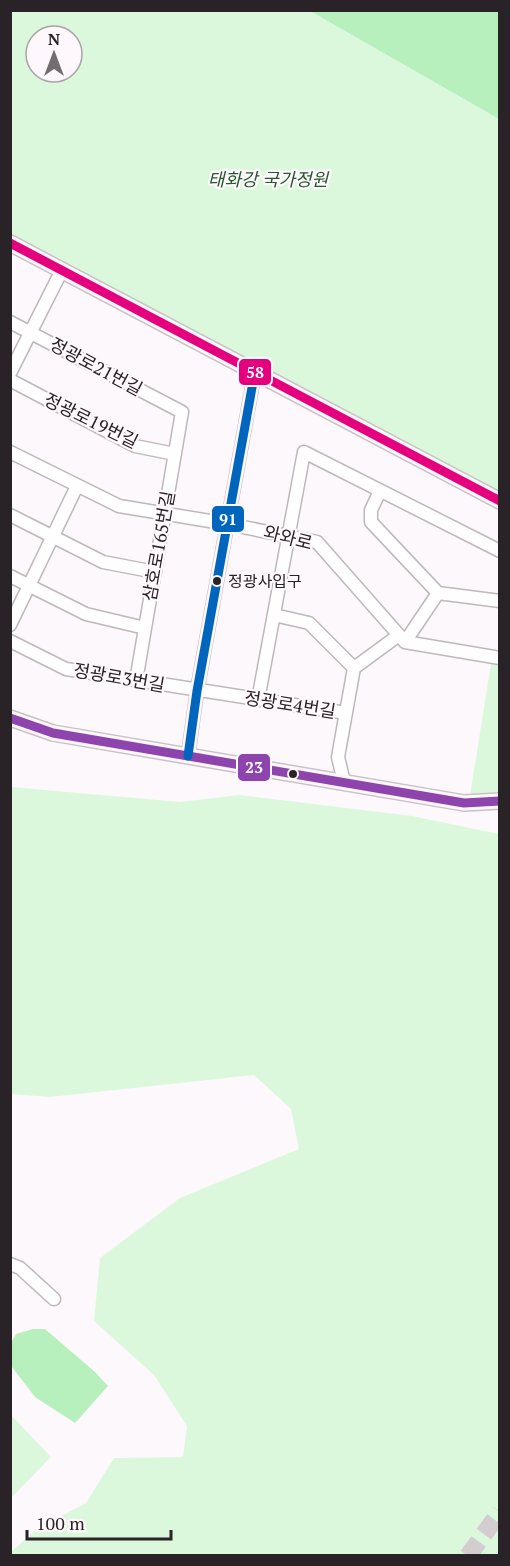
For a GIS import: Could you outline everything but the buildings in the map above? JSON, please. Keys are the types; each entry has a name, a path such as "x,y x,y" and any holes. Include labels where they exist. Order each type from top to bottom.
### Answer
{"main road":[{"path":"10,243 500,501"},
{"path":"10,718 53,733 464,803 500,801"}],"street":[{"path":"10,373 62,270"},
{"name":"정광로21번길","path":"10,322 182,412"},
{"path":"188,756 197,691 255,371"},
{"name":"정광로19번길","path":"10,380 135,446 175,454"},
{"name":"삼호로165번길","path":"136,681 182,412"},
{"name":"와와로","path":"10,452 119,506 317,542 402,638"},
{"path":"258,700 304,452 500,551"},
{"path":"10,625 77,486"},
{"path":"380,491 371,510 371,522 438,593 500,602"},
{"path":"10,515 103,562 155,572"},
{"path":"10,576 86,614 145,628"},
{"path":"274,615 309,623 354,668 402,638 438,593"},
{"path":"402,638 500,658"},
{"name":"정광로3번길","path":"10,641 66,669 197,691"},
{"name":"정광로4번길","path":"197,691 346,713 354,668"},
{"path":"344,782 338,757 346,713"},
{"path":"10,1264 20,1268 54,1299"}],"green space":[{"name":"태화강 국가정원","path":"10,11 310,11 499,119 499,491 11,235"},
{"path":"491,664 499,665 499,794 470,795"},
{"path":"11,787 180,802 239,795 412,816 499,834 499,1555 11,1555 11,1552 38,1528 86,1503 114,1458 183,1457 187,1426 154,1375 94,1321 100,1258 180,1198 299,1149 291,1109 254,1075 50,1097 11,1094"},
{"path":"11,1415 51,1457 10,1498"}],"shaded area":[{"path":"310,11 499,11 499,119"},
{"path":"33,1329 45,1329 108,1386 75,1423 35,1397 12,1367 11,1343 16,1334"}],"tunnel":[{"path":"468,1556 500,1512"}],"transit line":[{"name":"58","path":"10,243 500,501"},
{"name":"91","path":"188,756 197,691 255,371"},
{"name":"23","path":"10,718 53,733 464,803 500,801"}],"place":[{"name":"정광사입구","path":"217,581"}]}
